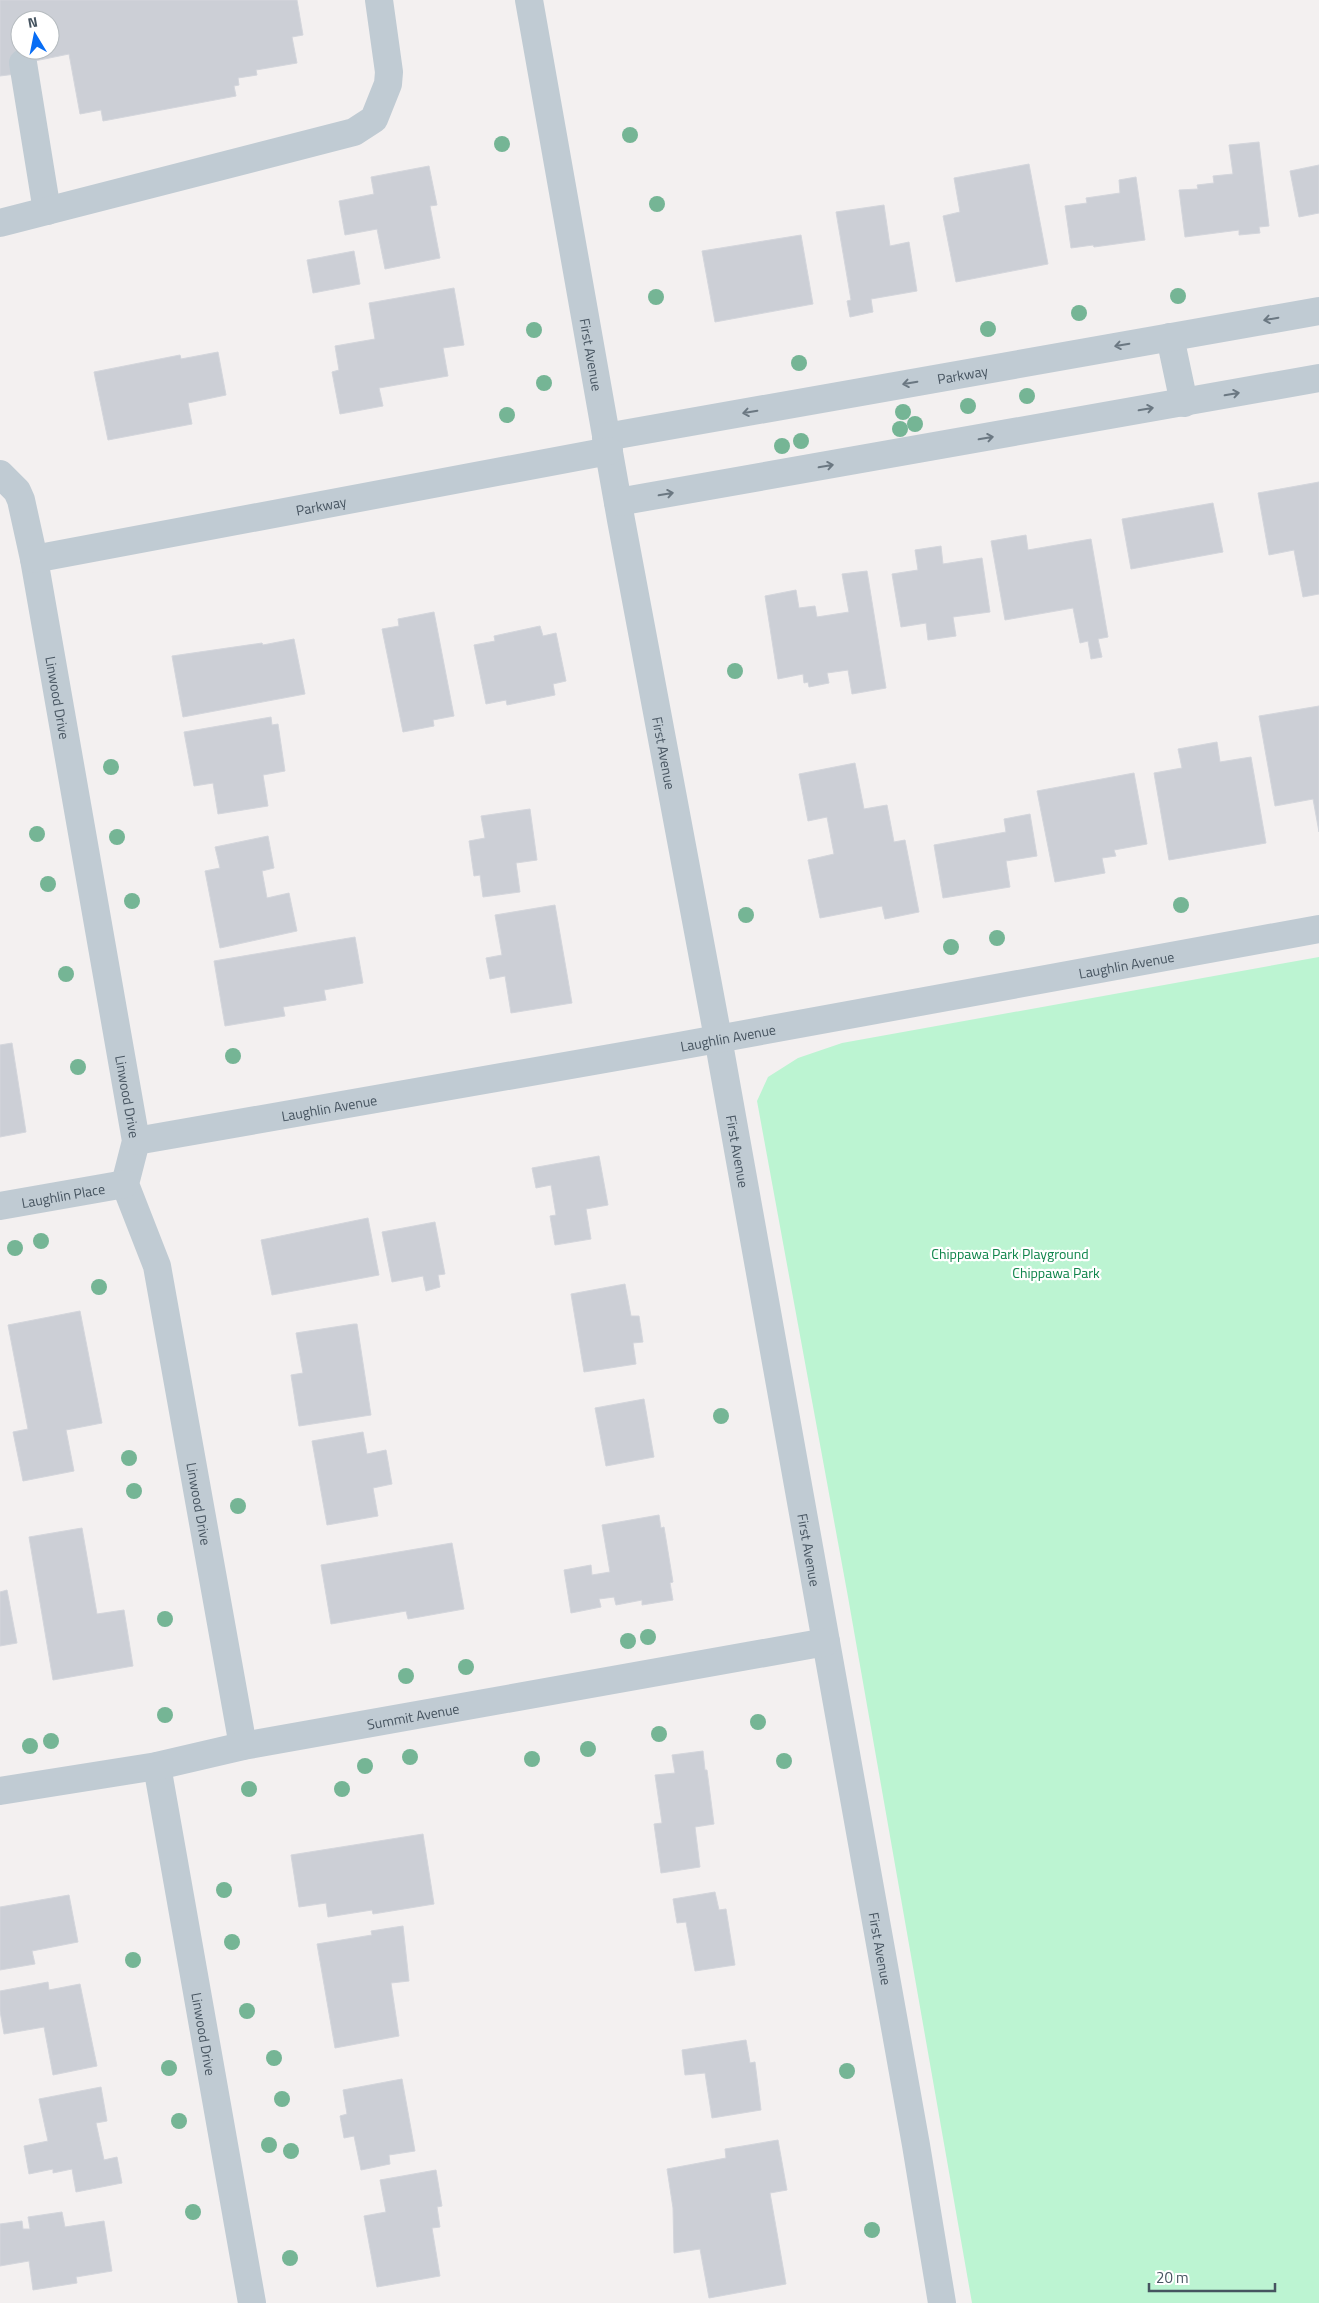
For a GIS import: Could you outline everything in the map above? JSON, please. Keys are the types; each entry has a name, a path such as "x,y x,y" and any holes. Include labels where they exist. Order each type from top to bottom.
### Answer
{"street":[{"path":"0,223 354,132 374,118 388,84 389,72 379,0"},
{"name":"First Avenue","path":"529,0 618,502 718,1038 916,2145 942,2303"},
{"path":"23,63 47,211"},
{"name":"Parkway","path":"34,558 608,444 1170,337 1319,311"},
{"path":"1170,337 1184,403"},
{"path":"618,502 1319,378"},
{"name":"Linwood Drive","path":"0,474 17,491 21,500 34,558 136,1142 125,1184 157,1266 243,1746"},
{"name":"Laughlin Avenue","path":"136,1142 1319,929"},
{"name":"Laughlin Place","path":"0,1206 125,1184"},
{"name":"Summit Avenue","path":"0,1791 157,1766 243,1746 826,1642"},
{"name":"Linwood Drive","path":"157,1766 252,2303"}],"green space":[{"name":"Chippawa Park","path":"1319,957 1319,2303 972,2303 848,1597 757,1101 768,1077 798,1058 842,1043"}],"building":[{"path":"0,0 297,0 303,35 292,37 297,63 256,70 257,75 238,78 239,85 234,86 236,96 103,121 101,110 80,114 69,54 60,56 60,10 10,10 10,60 40,60 15,65 16,74 0,76"},
{"path":"1259,142 1269,226 1259,227 1260,233 1239,235 1239,230 1185,237 1179,190 1198,189 1197,185 1214,183 1213,176 1233,174 1229,145"},
{"path":"1029,164 1048,264 956,282 943,216 960,212 954,178"},
{"path":"1319,165 1319,213 1299,217 1290,171"},
{"path":"429,166 437,205 430,206 440,258 385,269 377,229 345,235 339,201 374,194 371,177"},
{"path":"1136,177 1145,240 1071,248 1065,206 1087,203 1086,198 1120,193 1119,180"},
{"path":"884,205 890,246 909,242 917,291 871,299 873,312 850,317 847,301 851,300 836,212"},
{"path":"801,235 813,304 715,322 702,251"},
{"path":"354,251 360,284 313,293 307,260"},
{"path":"454,288 464,345 443,348 448,376 379,388 383,406 340,414 332,372 339,370 335,346 375,339 369,303"},
{"path":"218,352 226,395 188,403 192,424 108,440 94,372 180,355 181,359"},
{"path":"1319,482 1319,594 1303,597 1294,550 1269,555 1258,493"},
{"path":"1213,503 1223,552 1131,569 1122,519"},
{"path":"1026,535 1028,550 1091,539 1108,637 1098,639 1102,657 1091,659 1088,641 1080,643 1073,608 1005,620 991,541"},
{"path":"941,546 943,564 982,558 990,612 953,617 956,636 928,640 926,623 901,627 892,574 918,570 915,550"},
{"path":"867,571 886,688 852,694 848,670 827,673 829,683 809,687 808,682 804,683 803,674 778,679 765,596 796,590 799,608 815,606 817,617 849,612 842,574"},
{"path":"434,612 454,716 433,720 434,726 403,732 382,629 399,626 398,619"},
{"path":"540,626 543,636 556,633 566,681 553,684 555,695 507,705 506,700 486,704 474,645 495,641 494,636"},
{"path":"294,639 305,694 183,717 172,656 262,643 263,645"},
{"path":"1319,706 1319,832 1313,799 1275,806 1259,716"},
{"path":"271,717 272,725 278,724 285,771 263,775 268,806 218,814 213,783 194,786 184,732"},
{"path":"1217,742 1220,762 1251,757 1266,843 1169,860 1154,773 1182,768 1178,749"},
{"path":"855,763 864,809 887,805 894,842 905,840 919,912 885,919 882,906 820,918 808,860 834,854 827,817 808,821 799,774"},
{"path":"1134,773 1147,844 1114,850 1116,856 1102,858 1105,873 1055,882 1037,791"},
{"path":"530,809 537,860 516,863 520,892 483,897 480,875 474,876 469,841 485,838 481,816"},
{"path":"1030,814 1037,856 1006,861 1010,887 943,898 934,845 1006,832 1004,819"},
{"path":"268,836 274,868 262,871 267,898 289,893 297,931 220,948 205,871 220,868 215,847"},
{"path":"555,905 572,1003 511,1013 505,976 490,979 486,958 502,955 495,915"},
{"path":"355,937 363,983 324,990 326,1000 283,1007 285,1016 225,1026 214,961"},
{"path":"12,1043 26,1132 0,1137 0,1045"},
{"path":"599,1156 608,1205 586,1209 591,1239 555,1245 550,1216 556,1215 551,1185 536,1188 532,1168"},
{"path":"368,1218 379,1275 272,1295 261,1240"},
{"path":"435,1222 445,1274 438,1275 440,1287 426,1291 423,1276 392,1282 382,1232"},
{"path":"625,1284 631,1316 639,1316 643,1342 633,1343 636,1364 584,1372 571,1294"},
{"path":"80,1311 102,1423 66,1430 74,1471 23,1481 13,1432 28,1429 8,1325"},
{"path":"357,1324 371,1415 299,1426 291,1375 303,1373 296,1333"},
{"path":"644,1399 654,1457 606,1466 595,1408"},
{"path":"363,1432 367,1454 386,1450 392,1484 373,1488 378,1516 327,1525 312,1441"},
{"path":"659,1515 661,1528 664,1527 673,1582 670,1583 673,1600 642,1605 642,1600 616,1605 614,1597 599,1599 601,1607 571,1613 564,1570 591,1565 592,1575 610,1572 602,1525"},
{"path":"82,1528 97,1614 124,1610 133,1666 53,1680 29,1537"},
{"path":"452,1543 464,1609 408,1619 406,1611 331,1624 321,1565"},
{"path":"7,1590 17,1643 0,1646 0,1592"},
{"path":"703,1751 714,1824 695,1827 700,1867 661,1873 654,1824 662,1823 655,1775 675,1773 672,1755"},
{"path":"423,1834 434,1904 373,1914 372,1910 328,1917 326,1903 299,1907 291,1855"},
{"path":"715,1892 719,1910 726,1909 735,1965 695,1971 686,1922 677,1923 673,1899"},
{"path":"69,1895 78,1942 32,1951 35,1964 0,1970 0,1907"},
{"path":"403,1926 409,1981 391,1983 399,2036 335,2048 317,1944 372,1935 371,1931"},
{"path":"48,1982 49,1990 80,1984 97,2066 53,2075 44,2027 4,2034 0,2011 0,1991"},
{"path":"746,2040 750,2063 755,2062 761,2110 712,2118 705,2073 685,2075 682,2050"},
{"path":"402,2079 415,2151 389,2155 390,2164 361,2170 354,2136 344,2138 340,2116 347,2114 343,2090"},
{"path":"101,2087 107,2121 96,2123 104,2160 117,2157 122,2183 76,2192 72,2169 53,2173 53,2169 29,2174 24,2146 48,2141 39,2099"},
{"path":"778,2140 787,2190 770,2193 786,2284 709,2298 700,2249 674,2253 673,2208 667,2169 726,2158 725,2149"},
{"path":"436,2170 442,2206 437,2207 440,2227 432,2228 440,2276 377,2287 364,2216 386,2212 380,2180"},
{"path":"62,2212 65,2227 104,2221 112,2271 76,2277 77,2283 33,2290 29,2261 0,2266 0,2224 22,2221 23,2229 30,2229 28,2217"}],"park label":[{"name":"Chippawa Park Playground","path":"1010,1253"}]}
